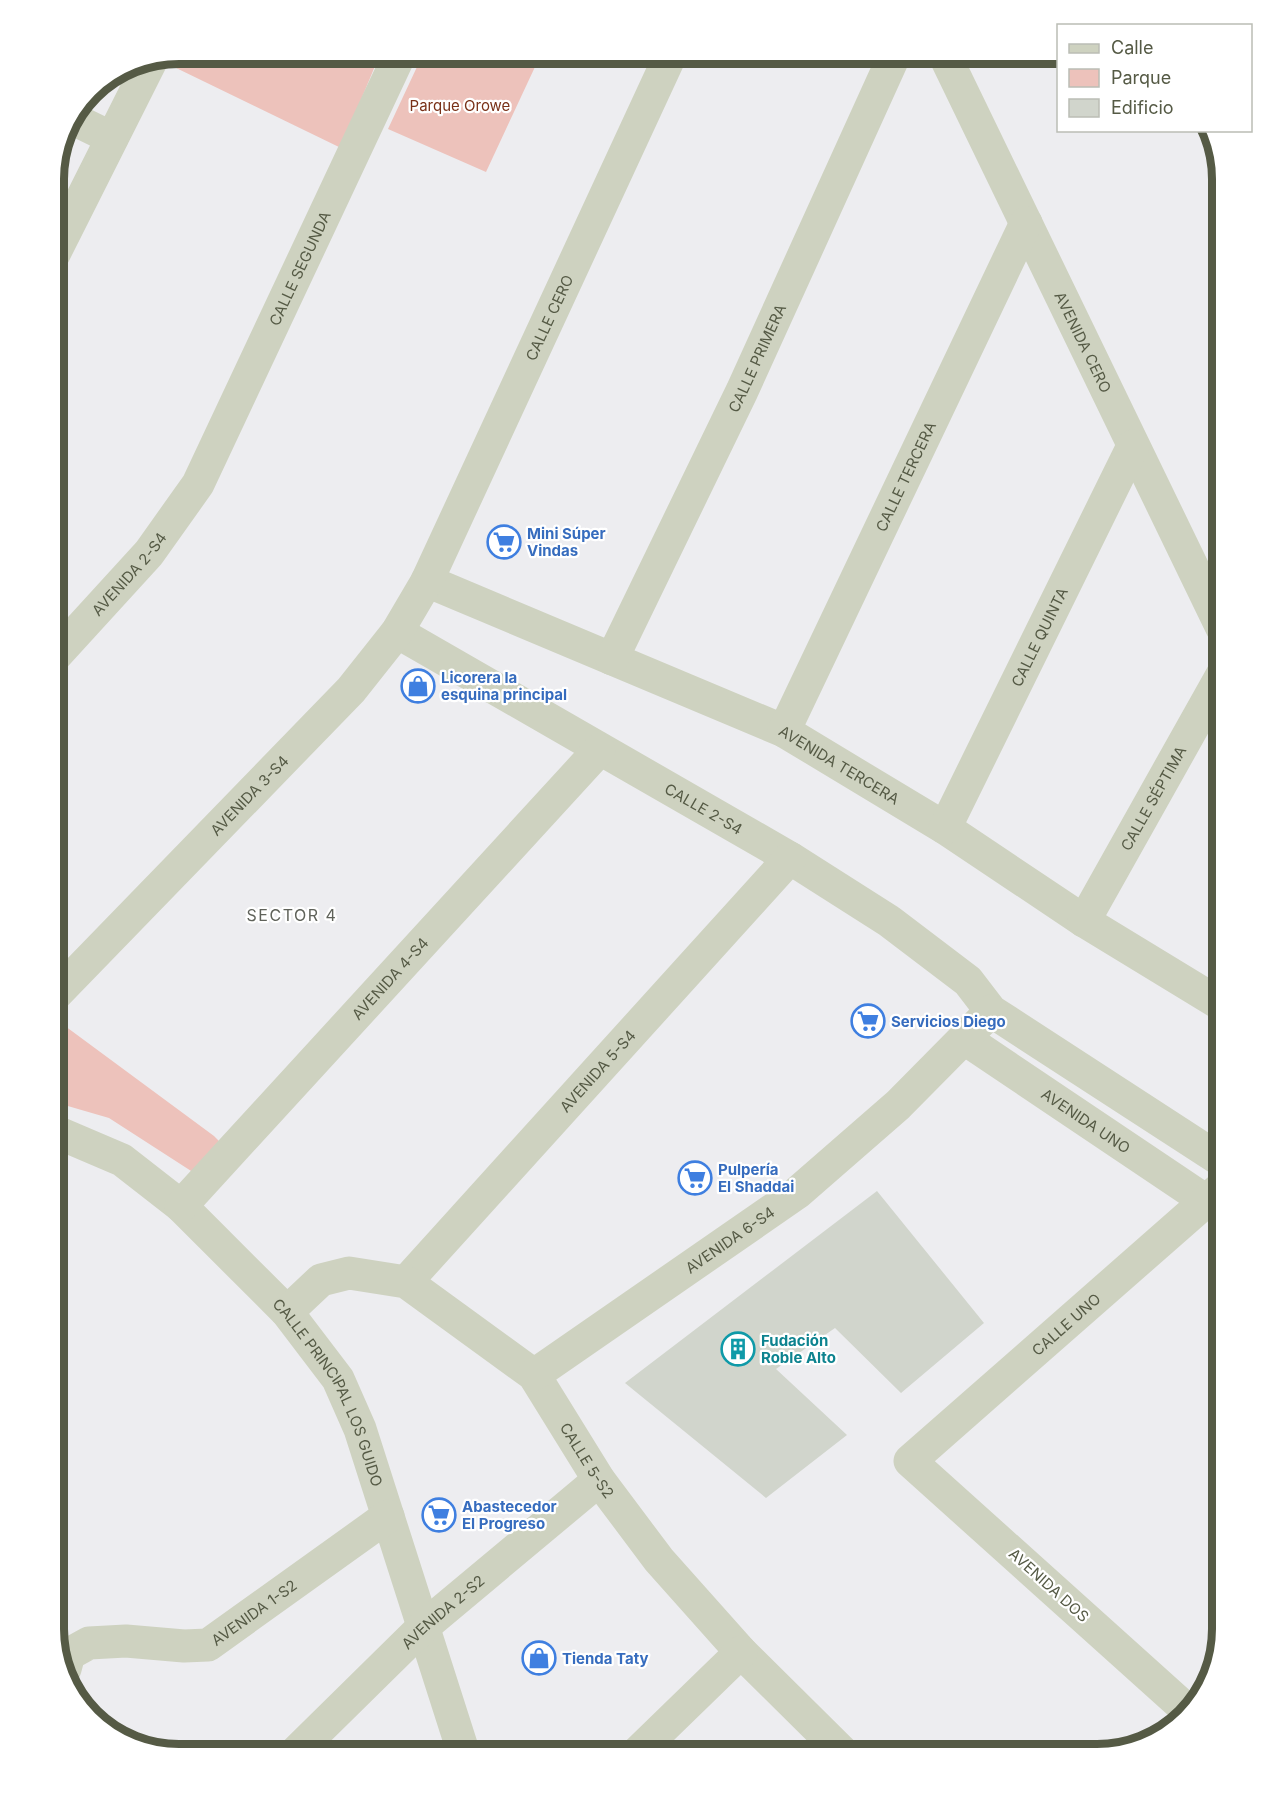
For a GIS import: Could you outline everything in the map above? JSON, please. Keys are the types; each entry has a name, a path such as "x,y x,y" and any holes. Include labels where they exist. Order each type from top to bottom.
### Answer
{"street":[{"name":"CALLE SEGUNDA","path":"198,484 395,65"},
{"name":"CALLE CERO","path":"427,581 666,65"},
{"name":"CALLE PRIMERA","path":"612,659 742,391 889,65"},
{"name":"AVENIDA CERO","path":"949,65 1212,608"},
{"path":"65,232 147,70"},
{"path":"80,122 112,138"},
{"name":"CALLE TERCERA","path":"784,731 1026,223"},
{"name":"CALLE QUINTA","path":"945,828 1132,446"},
{"name":"AVENIDA 2-S4","path":"65,645 149,553 198,484"},
{"name":"AVENIDA 3-S4","path":"64,985 351,690 397,632 427,581"},
{"name":"AVENIDA TERCERA","path":"427,581 784,731 945,828 1084,921 1212,999"},
{"name":"CALLE 2-S4","path":"397,632 790,858 889,921 968,981 991,1011"},
{"name":"CALLE SÉPTIMA","path":"1084,921 1212,693"},
{"name":"AVENIDA 4-S4","path":"181,1206 599,750"},
{"name":"AVENIDA 5-S4","path":"406,1282 790,858"},
{"path":"991,1011 1212,1155"},
{"name":"AVENIDA 6-S4","path":"534,1375 797,1193 898,1105 991,1011"},
{"name":"AVENIDA UNO","path":"965,1039 1212,1193"},
{"name":"CALLE PRINCIPAL LOS GUIDO","path":"64,1135 122,1160 181,1206 287,1312 338,1379 360,1429 460,1743"},
{"name":"CALLE UNO","path":"910,1461 1212,1196"},
{"name":"CALLE 5-S2","path":"287,1312 321,1280 340,1275 349,1273 406,1282 534,1375 599,1480 659,1560 741,1652 830,1744"},
{"name":"AVENIDA DOS","path":"910,1461 1182,1706"},
{"name":"AVENIDA 2-S2","path":"305,1743 422,1628 599,1480"},
{"name":"AVENIDA 1-S2","path":"69,1660 89,1643 126,1641 184,1646 208,1645 388,1515"},
{"path":"647,1744 741,1652"}],"green space":[{"name":"Parque Orowe","path":"170,65 375,65 341,148"},
{"name":"Parque Orowe","path":"418,65 536,65 486,172 388,129"},
{"path":"64,1026 214,1136 224,1146 202,1178 109,1118 64,1105"}],"building":[{"name":"Fudación Roble Alto","path":"877,1191 984,1323 901,1393 835,1328 776,1369 847,1435 766,1498 625,1383"}],"place":[{"name":"Mini Súper Vindas","path":"504,542"},
{"name":"Licorera la esquina principal","path":"418,686"},
{"name":"Servicios Diego","path":"868,1021"},
{"name":"Pulpería El Shaddai","path":"695,1178"},
{"name":"Fudación Roble Alto","path":"738,1349"},
{"name":"Abastecedor El Progreso","path":"439,1515"},
{"name":"Tienda Taty","path":"539,1658"}],"district":[{"name":"SECTOR 4","path":"292,915"}]}
